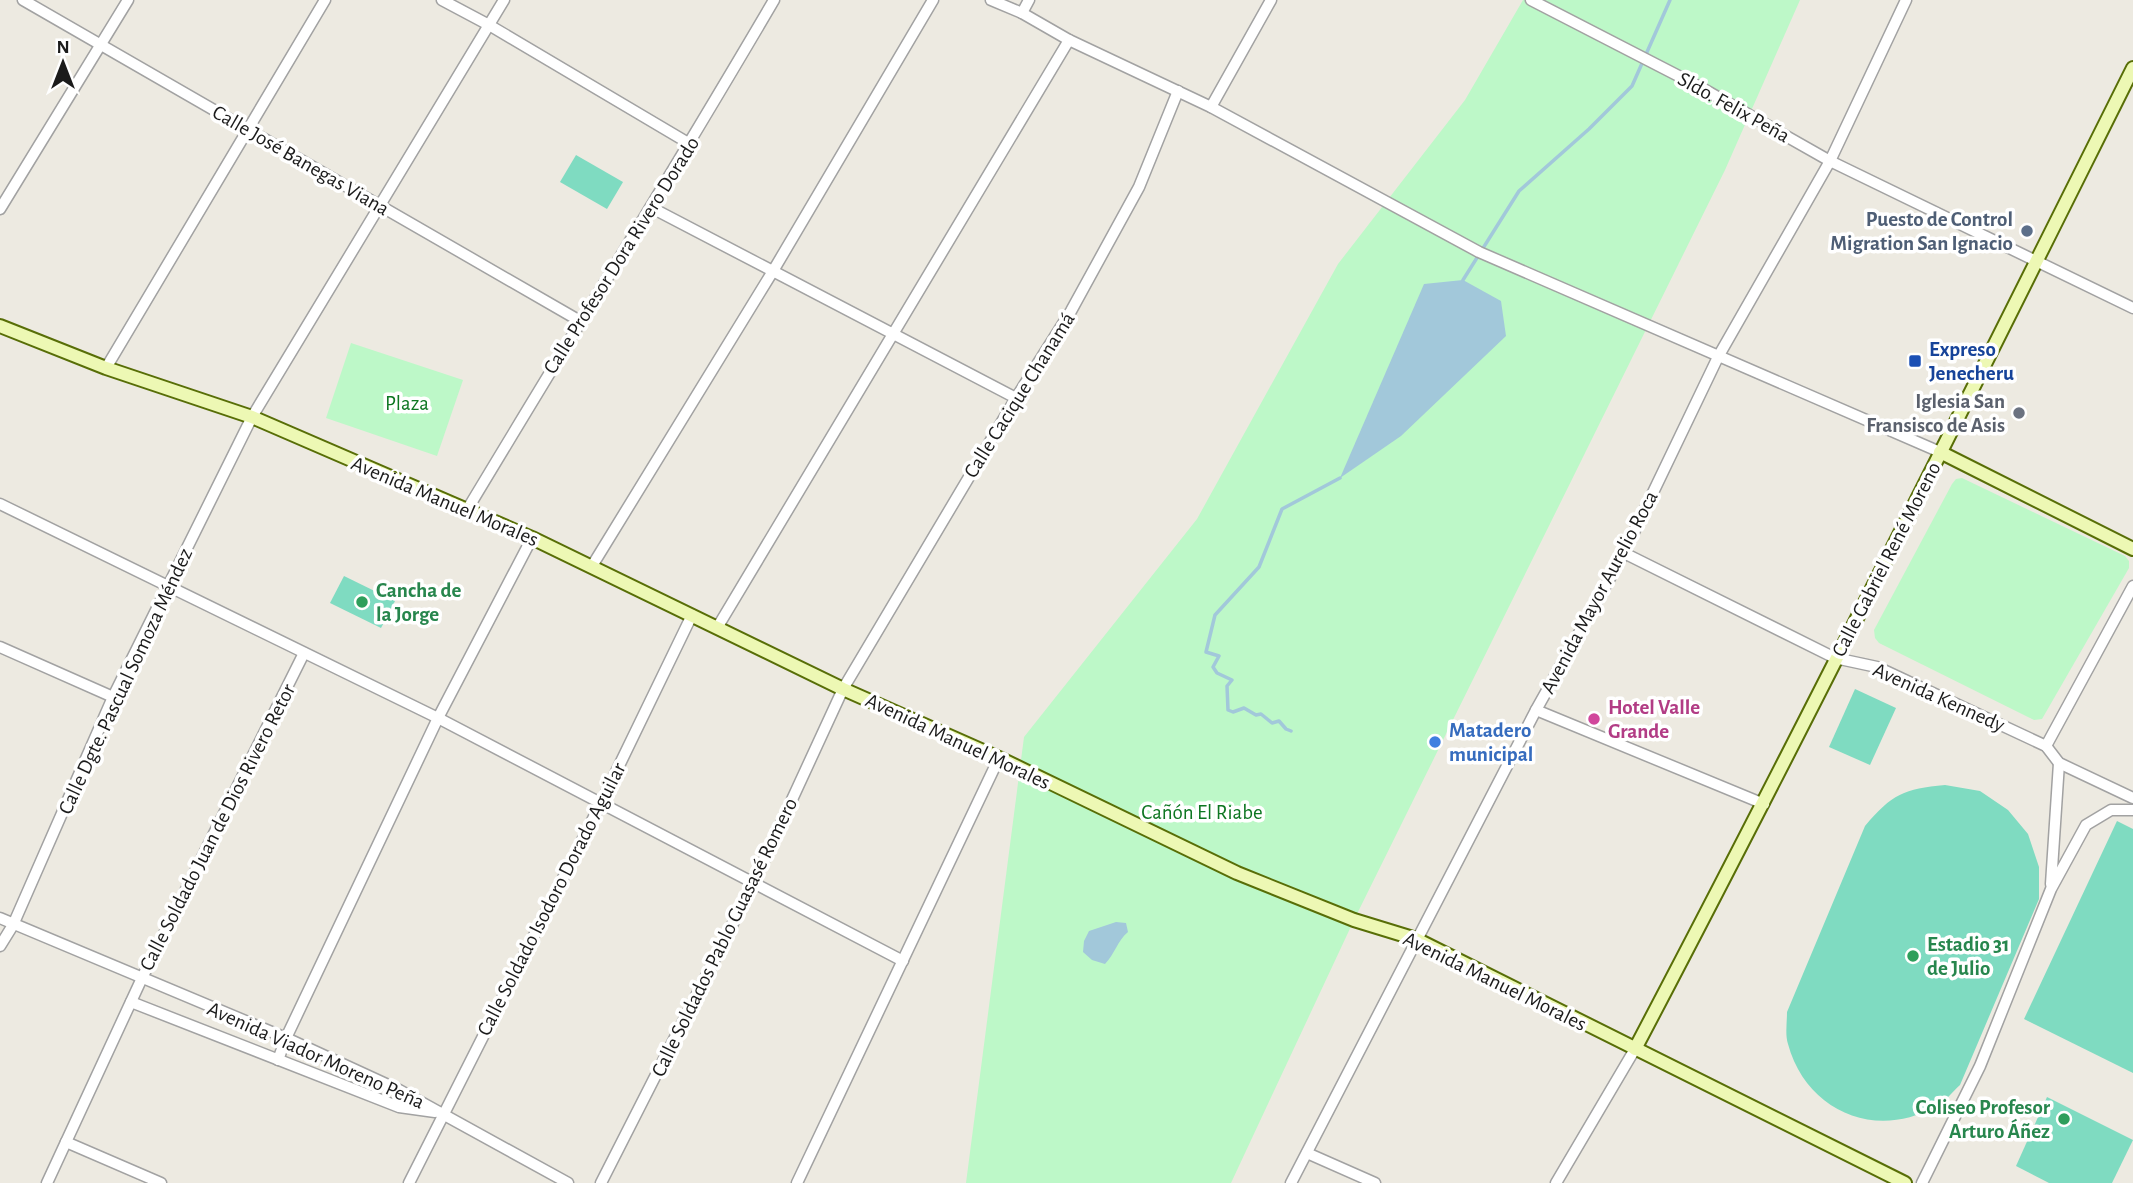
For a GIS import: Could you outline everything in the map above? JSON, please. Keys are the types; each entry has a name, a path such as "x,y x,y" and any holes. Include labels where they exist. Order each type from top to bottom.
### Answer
{"street":[{"name":"Calle José Banegas Viana","path":"23,0 100,47 580,321"},
{"path":"0,209 128,0"},
{"path":"106,368 325,0"},
{"path":"442,0 690,144"},
{"name":"Calle Dgte. Pascual Somoza Méndez","path":"0,946 13,925 113,697 252,417 504,0"},
{"name":"Calle Profesor Dora Rivero Dorado","path":"467,510 580,321 652,208 774,0"},
{"path":"592,566 773,271 933,0"},
{"path":"991,0 1212,107 1479,252 1941,452 2133,549"},
{"path":"1022,13 1029,0"},
{"path":"1212,107 1271,0"},
{"name":"Sldo. Felix Peña","path":"1531,0 1637,54 1830,161 2133,308"},
{"name":"Avenida Mayor Aurelio Roca","path":"1291,1183 1536,710 1624,553 1718,357 1830,161 1906,0"},
{"path":"717,628 1069,40"},
{"name":"Calle Gabriel René Moreno","path":"1635,1049 1764,804 2133,68"},
{"name":"Calle Cacique Chanamá","path":"843,689 1016,398 1071,311 1139,187 1178,91"},
{"path":"652,208 1016,398"},
{"name":"Avenida Manuel Morales","path":"0,326 106,368 252,417 532,538 843,689 999,758 1237,873 1354,920 1416,939 1905,1183"},
{"path":"0,504 438,718 904,961"},
{"path":"278,1060 438,718 532,538"},
{"name":"Avenida Kennedy","path":"1624,553 1835,658 1877,667 2046,746 2059,763 2133,798"},
{"path":"2046,746 2133,586"},
{"name":"Calle Soldado Isodoro Dorado Aguilar","path":"409,1183 601,803 692,615"},
{"path":"0,647 113,697"},
{"name":"Calle Soldado Juan de Dios Rivero Retor","path":"47,1183 142,978 304,653"},
{"name":"Calle Soldados Pablo Guasasé Romero","path":"601,1183 754,882 843,689"},
{"path":"1536,710 1764,804"},
{"path":"797,1183 999,758"},
{"path":"2051,889 2059,763"},
{"path":"1922,1183 1980,1066 2051,889 2086,825 2111,810 2133,810"},
{"name":"Avenida Viador Moreno Peña","path":"0,918 286,1038 443,1113"},
{"name":"Avenida Viador Moreno Peña","path":"131,1002 399,1107 443,1113"},
{"path":"1556,1183 1635,1049"},
{"path":"443,1113 568,1183"},
{"path":"66,1142 161,1183"},
{"path":"1307,1153 1375,1183"}],"green space":[{"name":"Cañón El Riabe","path":"1523,0 1800,0 1725,170 1354,920 1231,1183 966,1183 1024,737 1197,519 1338,264 1465,100"},
{"path":"576,155 623,182 607,209 560,182"},
{"name":"Plaza","path":"351,343 463,380 437,456 326,418"},
{"path":"1962,478 2125,556 2129,561 2129,568 2042,719 2034,720 1879,643 1875,638 1874,630 1952,484 1956,479"},
{"name":"Cancha de la Jorge","path":"344,576 395,601 381,628 330,603"},
{"path":"1855,689 1896,708 1870,765 1829,747"},
{"name":"Estadio 31 de Julio","path":"1945,785 1980,791 2008,810 2028,834 2039,867 2039,899 1960,1085 1939,1104 1913,1116 1890,1120 1868,1119 1846,1113 1827,1102 1810,1087 1797,1067 1788,1044 1787,1012 1865,826 1883,807 1900,795"},
{"path":"2117,821 2133,829 2133,1073 2024,1019"},
{"name":"Coliseo Profesor Arturo Áñez","path":"2047,1097 2133,1140 2112,1183 2049,1183 2016,1166"}],"water":[{"path":"1463,280 1501,301 1506,336 1401,436 1340,478 1424,284"},
{"path":"1116,922 1126,923 1128,932 1105,964 1092,960 1083,952 1089,931"}],"waterway":[{"path":"1463,280 1519,191 1589,129 1632,86 1670,0"},
{"path":"1291,731 1279,721 1272,723 1261,714 1256,715 1244,708 1233,712 1228,710 1227,686 1232,680 1217,673 1213,667 1219,656 1206,652 1215,615 1259,567 1282,509 1340,478"}],"place":[{"name":"Puesto de Control Migration San Ignacio","path":"2027,231"},
{"name":"Expreso Jenecheru","path":"1915,361"},
{"name":"Iglesia San Fransisco de Asis","path":"2019,413"},
{"name":"Cancha de la Jorge","path":"362,602"},
{"name":"Hotel Valle Grande","path":"1594,719"},
{"name":"Matadero municipal","path":"1435,742"},
{"name":"Estadio 31 de Julio","path":"1913,956"},
{"name":"Coliseo Profesor Arturo Áñez","path":"2064,1119"}]}
